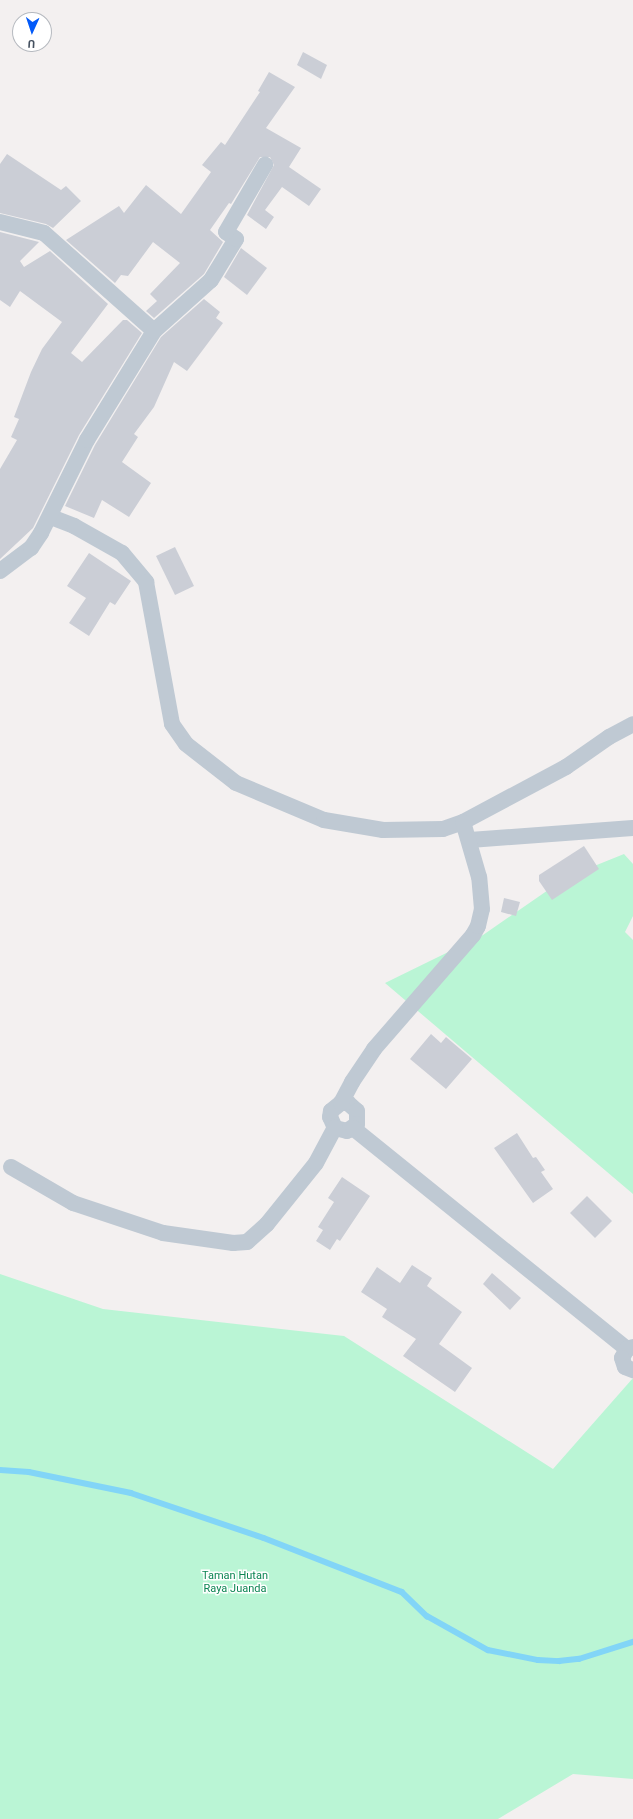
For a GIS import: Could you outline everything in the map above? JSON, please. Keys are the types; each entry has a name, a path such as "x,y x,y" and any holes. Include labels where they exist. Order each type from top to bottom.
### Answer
{"street":[{"path":"0,571 31,548 51,517 55,500 87,440 154,331 211,280 236,239 226,232 265,165"},
{"path":"0,222 44,233 154,331"},
{"path":"51,517 74,526 122,553 146,582 172,724 186,744 230,779 284,805 324,820 383,830 428,830 463,822 566,767 609,736 633,724"},
{"path":"335,1128 330,1117 331,1111 341,1103 352,1082 374,1049 473,935 482,909 479,877 470,840 463,822"},
{"path":"470,840 633,828"},
{"path":"335,1128 347,1131 357,1124 357,1111 348,1103 341,1103"},
{"path":"11,1167 73,1203 163,1233 233,1243 247,1242 267,1224 316,1163 335,1128"},
{"path":"353,1128 630,1348 624,1353 623,1363 633,1370"}],"green space":[{"path":"624,854 633,864 633,916 625,932 633,940 633,1194 385,983 483,935 567,877"},
{"name":"Taman Hutan Raya Juanda","path":"0,1274 103,1309 344,1336 553,1469 633,1378 633,1779 573,1774 498,1819 0,1819"}],"building":[{"path":"303,52 327,65 321,79 297,65"},
{"path":"269,72 295,87 266,128 301,148 289,167 321,189 309,206 282,187 265,210 274,217 266,229 247,215 274,165 270,157 260,157 231,204 229,203 210,230 223,242 204,274 154,318 146,311 157,301 150,294 180,263 153,242 128,276 121,275 115,283 66,240 119,206 124,213 146,185 181,214 211,172 202,165 221,142 225,145 260,92 258,91"},
{"path":"7,154 61,190 66,186 81,201 53,228 46,224 0,213 0,164"},
{"path":"0,232 39,242 20,261 24,267 50,251 108,304 71,353 82,362 123,320 127,320 142,333 79,435 33,528 0,559 0,469 17,440 11,437 19,419 14,417 31,372 42,349 62,322 20,291 10,307 0,300"},
{"path":"241,248 267,268 247,295 224,277"},
{"path":"204,299 220,312 216,318 223,323 187,371 174,362 154,407 134,434 138,437 122,462 151,483 129,517 102,500 94,518 65,506 95,445 161,337"},
{"path":"175,547 194,586 175,595 156,556"},
{"path":"89,553 131,581 115,605 110,602 89,636 69,623 86,598 67,586"},
{"path":"584,846 599,869 552,900 539,881 539,875"},
{"path":"504,898 520,902 516,916 501,912"},
{"path":"431,1034 441,1043 446,1037 472,1059 446,1089 410,1059"},
{"path":"517,1133 533,1158 536,1157 545,1170 541,1172 553,1189 533,1203 494,1148"},
{"path":"342,1177 370,1196 340,1241 337,1239 330,1250 316,1241 323,1230 318,1227 334,1202 328,1198"},
{"path":"587,1196 612,1221 595,1238 570,1213"},
{"path":"412,1265 432,1278 427,1286 462,1312 439,1344 472,1368 455,1392 403,1356 416,1339 382,1317 387,1309 361,1292 377,1267 400,1283"},
{"path":"492,1273 521,1298 510,1310 483,1284"}],"waterway":[{"path":"0,1470 29,1472 131,1493 264,1538 402,1592 427,1616 488,1650 538,1660 559,1661 579,1659 633,1642"}]}
